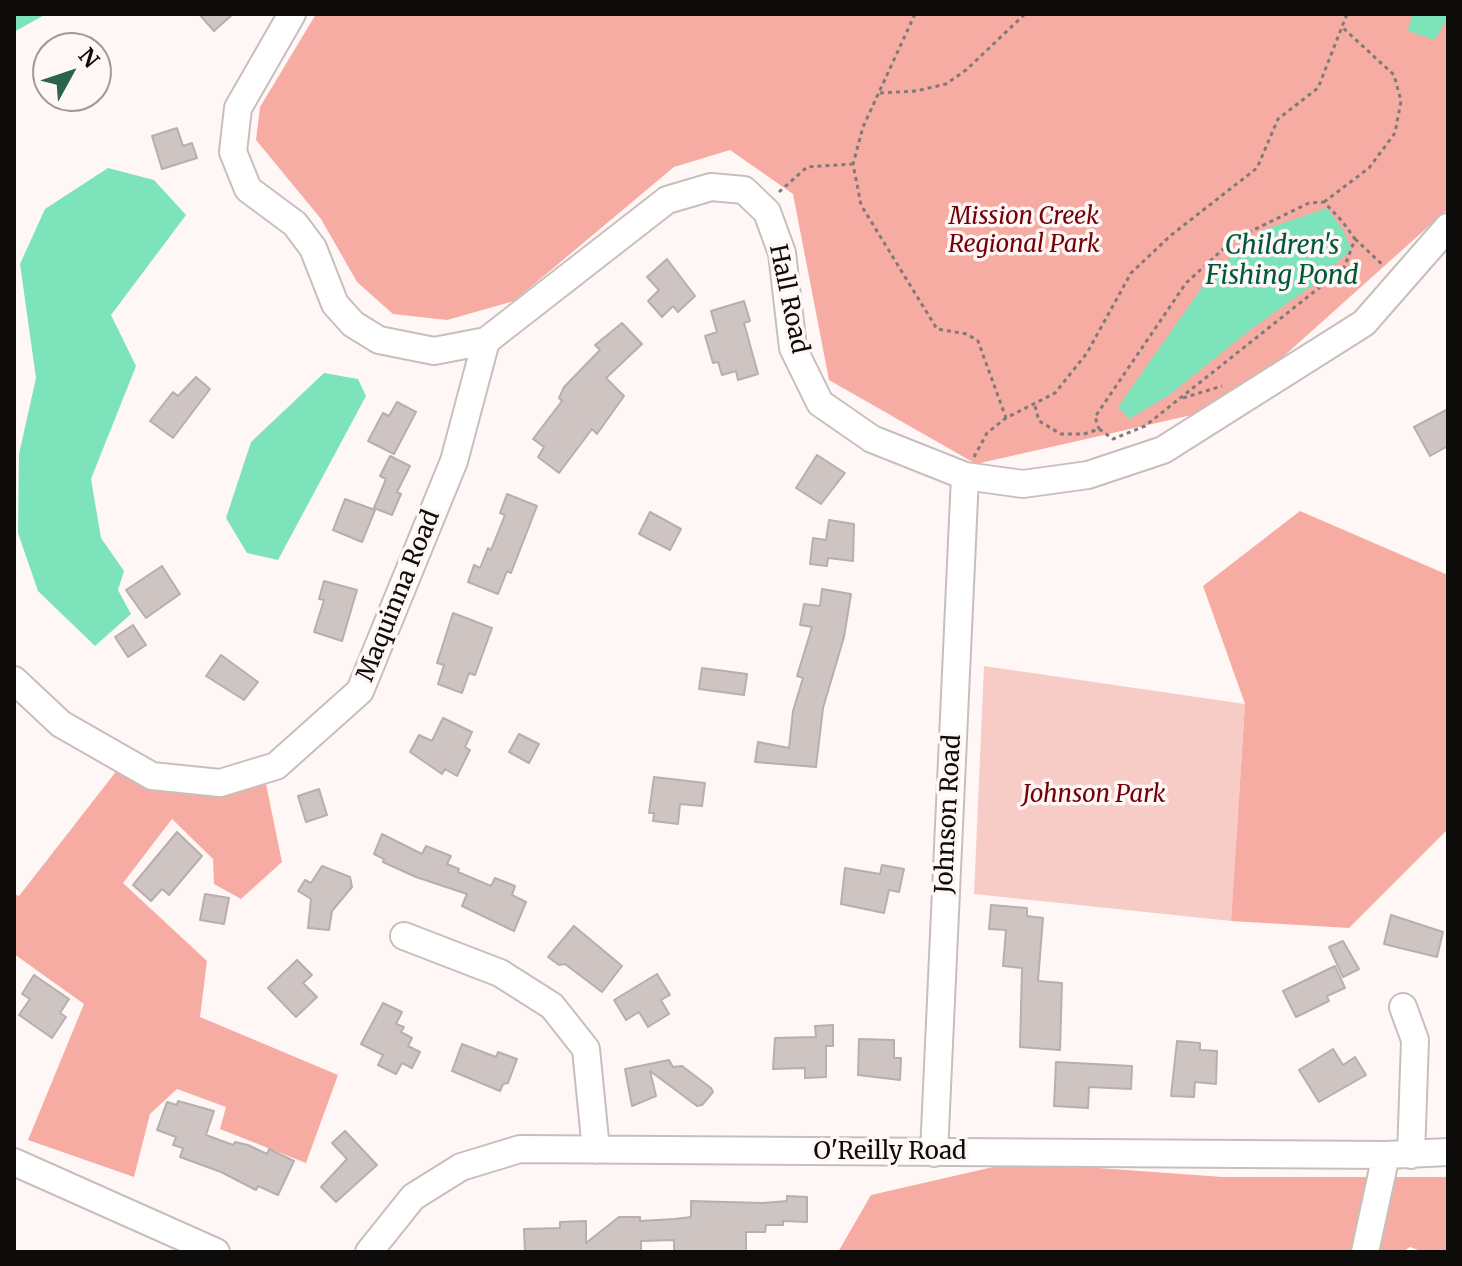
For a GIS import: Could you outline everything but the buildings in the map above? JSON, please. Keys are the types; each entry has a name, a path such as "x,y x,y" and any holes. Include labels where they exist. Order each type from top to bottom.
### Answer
{"street":[{"path":"292,14 238,108 233,152 248,189 295,224 313,248 335,304 353,324 379,340 434,351 486,341 667,200 711,187 744,190 764,209"},
{"name":"Hall Road","path":"764,209 782,253 793,348 820,403 872,439 965,476 1023,484 1088,475 1163,450 1364,323 1448,227"},
{"name":"Maquinna Road","path":"14,680 61,724 152,776 220,783 276,766 360,691 454,461 486,341"},
{"name":"Johnson Road","path":"934,1153 965,476"},
{"path":"404,936 500,973 552,1006 586,1049 596,1150"},
{"path":"1365,1252 1398,1155 1415,1040 1403,1007"},
{"name":"O'Reilly Road","path":"369,1252 413,1197 461,1167 520,1149 1398,1155 1448,1152"},
{"path":"14,1162 216,1252"}],"path":[{"path":"915,14 863,127 853,164 861,205 937,329 967,334 978,341 1006,418"},
{"path":"879,93 916,91 946,84 966,70 1025,14"},
{"path":"965,476 987,433 1006,418 1035,406 1055,393 1087,353 1131,273 1170,236 1257,168 1278,119 1318,88 1347,14"},
{"path":"1341,26 1394,75 1401,101 1395,133 1369,168 1324,202 1285,213 1233,240 1186,283 1095,417 1099,429 1113,439 1145,426 1344,268 1355,239"},
{"path":"764,209 807,167 853,164"},
{"path":"1324,202 1355,239 1383,265 1406,274"},
{"path":"1180,399 1233,382"},
{"path":"1035,406 1039,421 1061,434 1084,434 1099,429"}],"green space":[{"name":"Mission Creek Regional Park","path":"316,14 1448,14 1448,209 1227,407 976,464 829,380 793,194 730,150 674,167 514,301 447,320 393,314 357,282 321,219 256,140 260,107"},
{"path":"1300,511 1448,575 1448,829 1349,928 1231,921 1245,704 1203,586"},
{"name":"Johnson Park","path":"984,666 1245,704 1231,921 974,894"},
{"path":"118,769 266,784 282,862 241,899 214,884 213,859 172,819 123,883 207,961 200,1017 338,1075 306,1163 220,1129 226,1107 177,1089 150,1114 134,1177 28,1140 84,1004 14,954 14,894 19,896"},
{"path":"1015,1162 1223,1177 1448,1177 1448,1252 1424,1252 1410,1247 1402,1252 838,1252 871,1195"}],"water":[{"path":"14,14 46,14 14,32"},
{"path":"1412,14 1448,14 1448,17 1435,40 1408,31"},
{"path":"108,168 154,180 186,215 111,315 136,366 91,479 101,538 124,571 118,590 131,614 95,646 38,591 18,533 19,454 36,378 20,264 45,209"},
{"name":"Children's Fishing Pond","path":"1327,208 1343,230 1351,249 1313,285 1250,330 1169,395 1129,419 1118,407 1212,273 1263,230"},
{"path":"324,373 358,379 366,396 278,560 247,553 226,518 251,442"}]}
